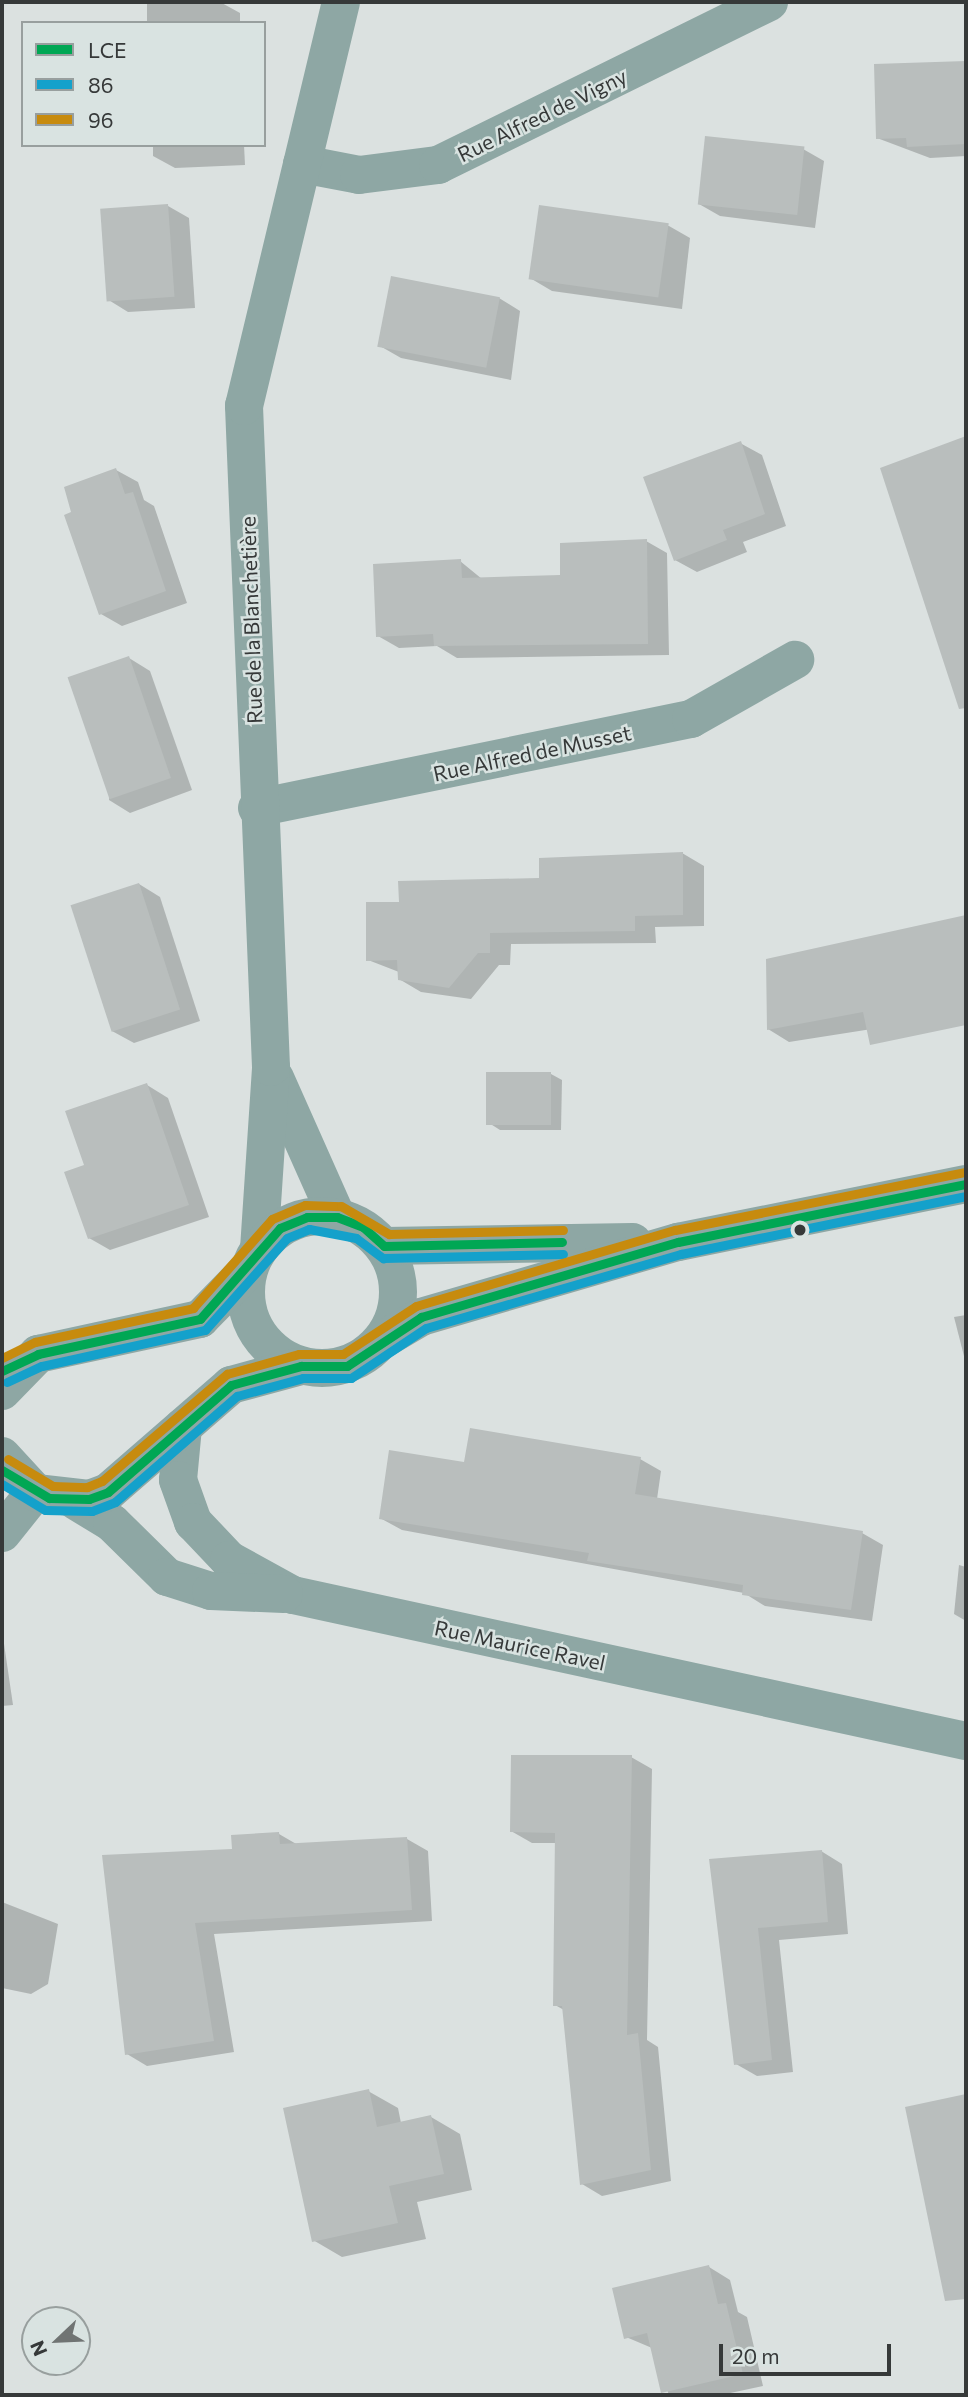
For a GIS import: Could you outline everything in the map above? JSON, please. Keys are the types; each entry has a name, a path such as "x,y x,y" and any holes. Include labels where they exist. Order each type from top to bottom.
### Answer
{"street":[{"name":"Rue de la Blanchetière","path":"254,1259 271,1067 257,808 244,406 341,2"},
{"name":"Rue Alfred de Vigny","path":"302,164 359,175 438,165 769,2"},
{"name":"Rue Alfred de Musset","path":"257,808 691,719 794,660"},
{"path":"271,1067 297,1140 337,1217"},
{"path":"76,1501 108,1492 231,1385 301,1366 347,1366 421,1317 678,1242 966,1184"},
{"path":"9,1375 38,1354 200,1318 280,1228 307,1217 337,1217 363,1227 384,1246 398,1293 384,1339"},
{"path":"384,1246 678,1242"},
{"path":"254,1259 250,1317 261,1339 301,1366"},
{"name":"Rue Maurice Ravel","path":"183,1427 178,1480 193,1522 229,1560 293,1595 966,1741"},
{"path":"2,1533 12,1473 76,1501 112,1523 167,1577 211,1591 293,1595"}],"building":[{"path":"966,61 966,144 907,147 906,138 876,139 874,64"},
{"path":"705,136 804,146 797,215 698,205"},
{"path":"168,204 174,297 107,302 100,209"},
{"path":"539,205 669,223 658,298 529,279"},
{"path":"391,276 500,297 486,368 377,347"},
{"path":"966,436 966,708 959,709 880,468"},
{"path":"741,441 765,514 723,530 727,540 674,561 643,477"},
{"path":"116,468 125,494 133,492 166,591 99,615 64,515 71,512 64,487"},
{"path":"647,539 648,644 434,646 433,634 376,637 373,564 461,559 462,578 560,575 560,543"},
{"path":"129,656 171,778 110,799 68,677"},
{"path":"683,852 683,915 635,916 635,931 490,933 490,953 478,953 449,988 398,980 397,960 366,961 366,902 399,902 398,881 539,878 539,858"},
{"path":"139,883 180,1009 112,1032 71,905"},
{"path":"966,915 966,1025 870,1045 863,1012 767,1030 766,959"},
{"path":"486,1072 551,1072 551,1125 486,1125"},
{"path":"147,1083 189,1205 88,1239 64,1172 84,1165 65,1111"},
{"path":"470,1428 641,1457 635,1494 863,1531 851,1610 742,1595 743,1585 587,1561 589,1553 379,1519 389,1450 464,1462"},
{"path":"511,1755 632,1755 627,2035 638,2033 651,2170 580,2185 562,2006 553,2006 555,1833 510,1832"},
{"path":"279,1832 280,1844 407,1837 412,1910 195,1923 214,2041 125,2055 102,1855 232,1849 231,1835"},
{"path":"822,1850 828,1922 758,1928 772,2060 734,2065 709,1859"},
{"path":"369,2089 377,2127 431,2115 444,2174 389,2186 398,2223 312,2242 283,2108"},
{"path":"966,2094 966,2299 945,2301 905,2107"},
{"path":"709,2265 718,2304 726,2303 743,2374 661,2393 647,2333 624,2339 612,2288"}],"transit line":[{"name":"96","path":"8,1459 53,1486 87,1487 102,1481 227,1374 299,1354 343,1354 416,1306 675,1230 964,1172"},
{"name":"LCE","path":"2,1470 49,1498 89,1499 108,1492 231,1385 301,1366 347,1366 421,1317 678,1242 966,1184"},
{"name":"86","path":"2,1484 45,1510 92,1511 115,1502 237,1396 303,1378 351,1378 426,1328 681,1254 966,1196"},
{"name":"96","path":"2,1358 35,1342 193,1308 272,1219 305,1205 341,1206 389,1234 563,1230"},
{"name":"LCE","path":"2,1371 38,1354 200,1319 280,1228 307,1217 337,1217 363,1227 384,1246"},
{"name":"86","path":"7,1382 42,1366 205,1330 287,1238 309,1229 356,1238 383,1258 563,1254"},
{"name":"LCE","path":"384,1246 562,1242"}]}
